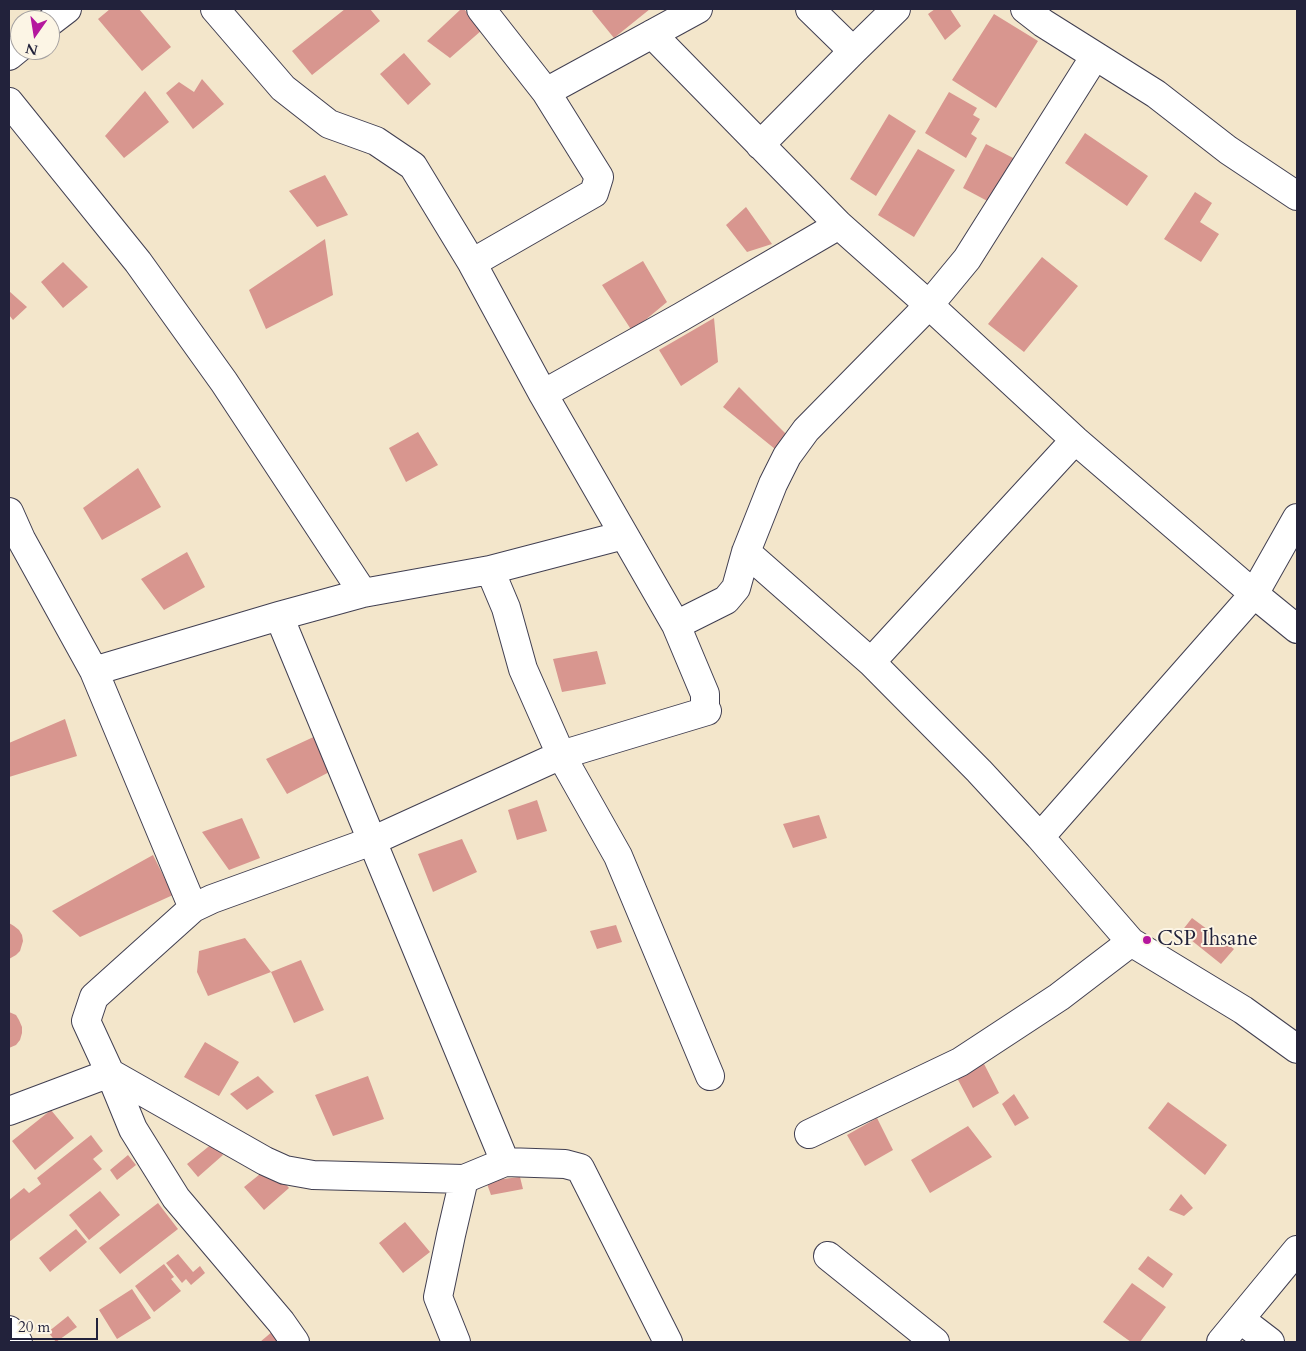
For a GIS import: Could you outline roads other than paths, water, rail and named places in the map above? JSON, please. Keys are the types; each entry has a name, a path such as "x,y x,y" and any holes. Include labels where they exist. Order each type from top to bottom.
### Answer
{"street":[{"path":"215,9 283,88 329,124 376,141 413,166 472,264 543,394 676,625 705,694 707,711 561,755 372,841 212,899 193,908 94,997 86,1021 133,1129 176,1198 281,1322 295,1342"},
{"path":"472,264 594,193 599,177 546,92 480,9"},
{"path":"546,92 698,9"},
{"path":"810,9 853,51"},
{"path":"760,145 896,9"},
{"path":"1025,9 1043,23 1156,94 1228,150 1297,196"},
{"path":"652,34 839,225 1075,440 1297,629"},
{"path":"676,625 726,600 736,588 746,552 773,484 787,456 806,430 929,306 967,259 1095,56"},
{"path":"9,102 149,278 224,382 362,592"},
{"path":"543,394 681,317 839,225"},
{"path":"871,662 1075,440"},
{"path":"9,512 94,671 193,908"},
{"path":"1040,837 1254,594 1297,518"},
{"path":"94,671 362,592 490,570 624,535"},
{"path":"746,552 871,662 980,771 1131,942 1243,1010 1297,1049"},
{"path":"490,570 506,608 523,669 561,755 618,856 710,1076"},
{"path":"279,616 505,1162"},
{"path":"809,1134 960,1062 1058,997 1131,942"},
{"path":"9,1111 110,1073"},
{"path":"110,1073 265,1161 285,1170 313,1175 464,1179 505,1162 565,1164 580,1168 668,1342"},
{"path":"456,1342 438,1297 464,1179"},
{"path":"1221,1342 1297,1250"},
{"path":"828,1256 935,1342"},
{"path":"1240,1319 1270,1342"},
{"path":"9,1330 18,1342"}],"place":[{"name":"CSP Ihsane","path":"1147,940"}]}
